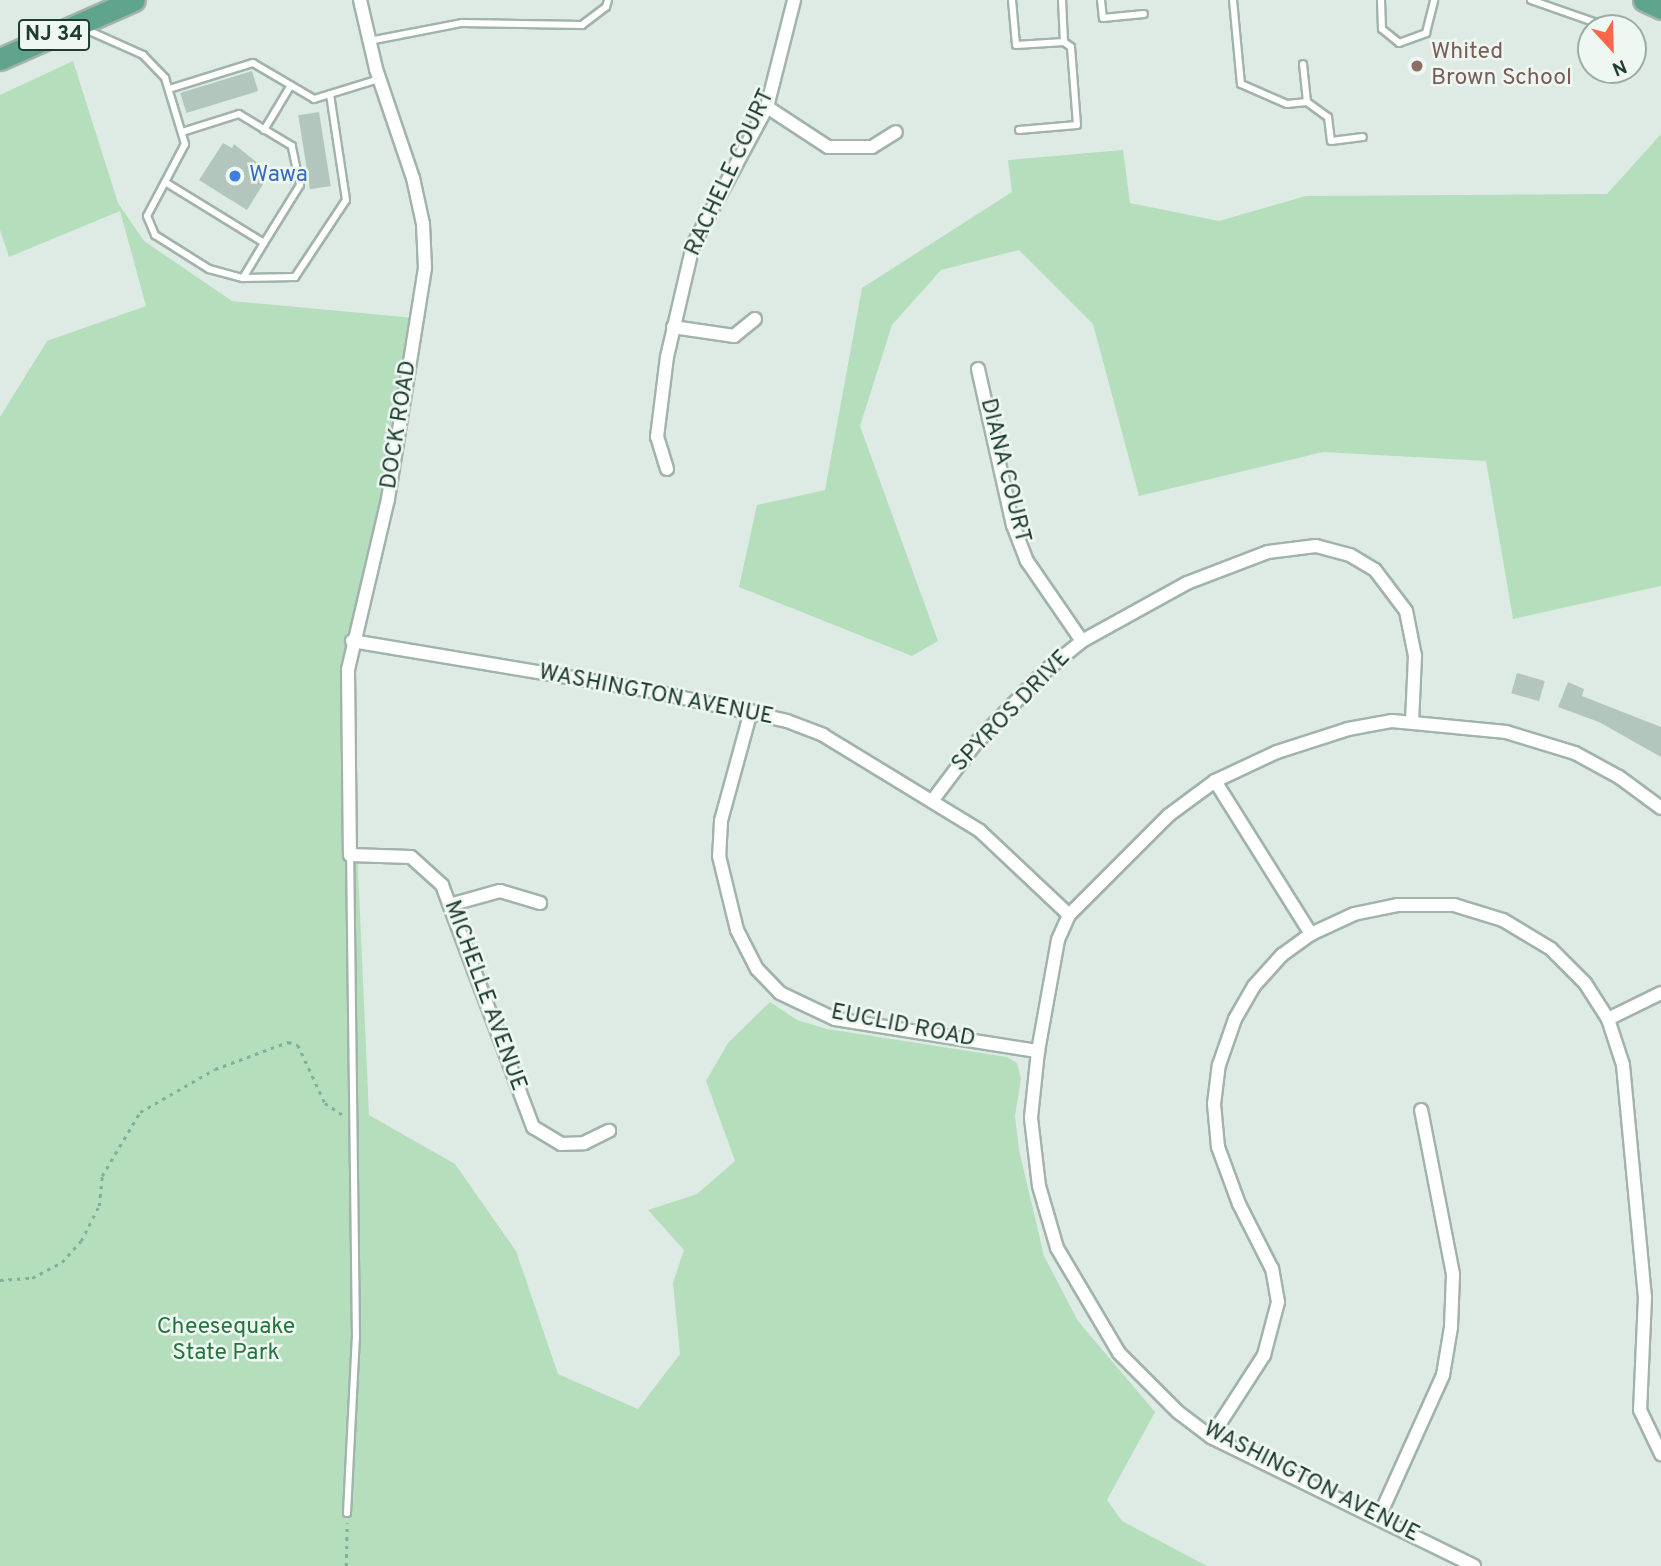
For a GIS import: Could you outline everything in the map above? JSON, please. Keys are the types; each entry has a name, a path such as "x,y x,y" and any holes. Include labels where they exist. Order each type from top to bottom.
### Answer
{"main road":[{"name":"NJ 34","path":"0,59 134,0"},
{"path":"1644,0 1661,8"}],"street":[{"name":"DOCK ROAD","path":"350,856 347,688 352,641 388,499 425,268 423,224 413,178 379,79 360,0"},
{"name":"RACHELE COURT","path":"667,469 657,437 673,327 693,245 767,107 794,0"},
{"path":"767,107 828,148 872,147 896,132"},
{"path":"673,327 734,336 755,319"},
{"name":"DIANA COURT","path":"978,369 1013,525 1027,561 1082,641"},
{"name":"SPYROS DRIVE","path":"932,801 975,744 1044,672 1082,641 1187,583 1268,552 1316,545 1350,555 1375,570 1406,611 1415,656 1412,722"},
{"name":"WASHINGTON AVENUE","path":"352,641 751,711 823,735 980,831 1069,915 1058,940 1038,1051 1031,1118 1039,1186 1057,1248 1119,1353 1178,1412 1211,1437 1379,1517 1474,1566"},
{"name":"EUCLID ROAD","path":"751,711 721,821 719,856 737,930 757,969 780,993 835,1019 1038,1051"},
{"path":"1069,915 1170,815 1215,781 1277,752 1349,729 1412,722 1506,732 1575,753 1619,777 1661,808"},
{"path":"1215,781 1311,934"},
{"name":"MICHELLE AVENUE","path":"350,856 411,857 442,885 453,904 533,1127 561,1144 584,1143 608,1131"},
{"path":"453,904 500,891 540,903"},
{"path":"1211,1437 1264,1355 1278,1302 1272,1269 1239,1204 1218,1147 1214,1104 1219,1065 1235,1019 1254,986 1282,955 1311,934 1354,914 1397,905 1454,905 1503,920 1551,949 1585,983 1608,1018 1623,1065 1645,1297 1640,1410 1661,1454"},
{"path":"1608,1018 1661,993"},
{"path":"1379,1517 1443,1375 1451,1327 1452,1275 1421,1110"}],"lane":[{"path":"369,41 462,23 582,25 607,7 608,0"},
{"path":"1012,0 1016,45 1064,42 1071,47 1077,125 1019,130"},
{"path":"1062,0 1064,42"},
{"path":"1101,0 1103,18 1144,14"},
{"path":"1243,0 1233,0 1241,84 1287,104 1307,102 1328,117 1331,141 1363,137"},
{"path":"1381,0 1382,29 1399,43 1426,33 1434,0"},
{"path":"1531,0 1577,16"},
{"path":"76,25 143,55 157,67 169,89 185,144 147,215 155,235 209,269 243,278 289,279 300,273 346,200 330,94"},
{"path":"169,89 253,63 314,99 379,79"},
{"path":"1303,64 1307,102"},
{"path":"264,130 291,85"},
{"path":"182,132 239,114 292,146 300,185 243,278"},
{"path":"165,182 264,243"},
{"path":"347,1513 356,1338 350,856"}],"path":[{"path":"0,1280 32,1278 62,1262 81,1241 99,1206 102,1176 117,1143 140,1112 215,1069 288,1042 298,1045 325,1103 336,1113 354,1118"},
{"path":"346,1566 347,1513"}],"green space":[{"name":"Cheesequake State Park","path":"73,61 118,203 144,241 232,301 415,318 350,691 369,1115 455,1164 516,1251 558,1374 638,1409 680,1354 673,1283 684,1250 648,1210 697,1194 735,1161 706,1081 728,1043 770,1002 797,1020 827,1029 1007,1057 1017,1063 1021,1079 1015,1116 1019,1150 1044,1256 1078,1321 1155,1412 1107,1500 1122,1521 1207,1566 0,1566 0,417 47,341 146,306 120,211 9,257 0,230 0,95"},
{"path":"1661,134 1661,586 1513,619 1486,461 1323,452 1139,496 1093,324 1019,250 941,270 892,325 860,426 938,641 912,656 739,587 757,505 825,490 862,288 1012,192 1008,160 1123,150 1130,203 1219,221 1306,196 1607,194"}],"building":[{"path":"252,71 258,91 186,113 180,93"},
{"path":"319,112 331,186 310,189 298,115"},
{"name":"Wawa","path":"223,143 232,148 234,144 270,173 247,210 199,180"},
{"path":"1517,673 1545,681 1539,701 1511,693"},
{"path":"1568,682 1584,689 1582,696 1661,727 1661,757 1599,722 1558,707"}],"place":[{"name":"Whited Brown School","path":"1417,66"},
{"name":"Wawa","path":"235,176"}]}
